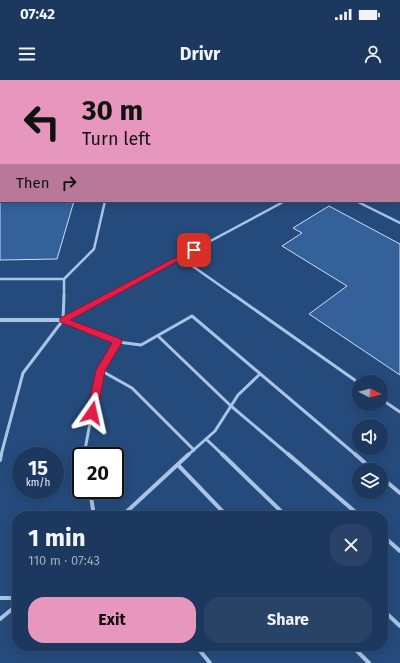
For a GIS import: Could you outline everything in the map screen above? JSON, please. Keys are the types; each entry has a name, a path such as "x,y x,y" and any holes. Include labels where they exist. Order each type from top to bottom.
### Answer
{"street":[{"path":"0,320 63,320"}],"lane":[{"path":"63,320 64,279 94,249 105,202"},
{"path":"0,460 23,373 63,320 283,202"},
{"path":"358,202 400,223"},
{"path":"181,258 352,378"},
{"path":"0,279 64,279"},
{"path":"63,320 118,342 141,345 192,316 365,463"},
{"path":"158,336 231,406 354,511"},
{"path":"86,447 100,370 118,342"},
{"path":"100,370 132,388 194,450"},
{"path":"127,511 215,430 238,395 260,374"},
{"path":"388,404 400,412"},
{"path":"206,439 281,511"},
{"path":"178,465 222,511"},
{"path":"388,483 400,493"},
{"path":"91,499 93,511"},
{"path":"388,540 400,551"},
{"path":"0,598 12,598"},
{"path":"0,619 12,609"},
{"path":"388,615 400,626"},
{"path":"200,651 210,663"},
{"path":"357,651 369,663"}],"building":[{"path":"0,202 74,202 57,259 0,260"},
{"path":"329,206 400,244 400,375 309,314 347,286 282,246 302,233 293,228"}],"route":[{"path":"92,413 100,370 118,342 63,320 194,250"}]}
